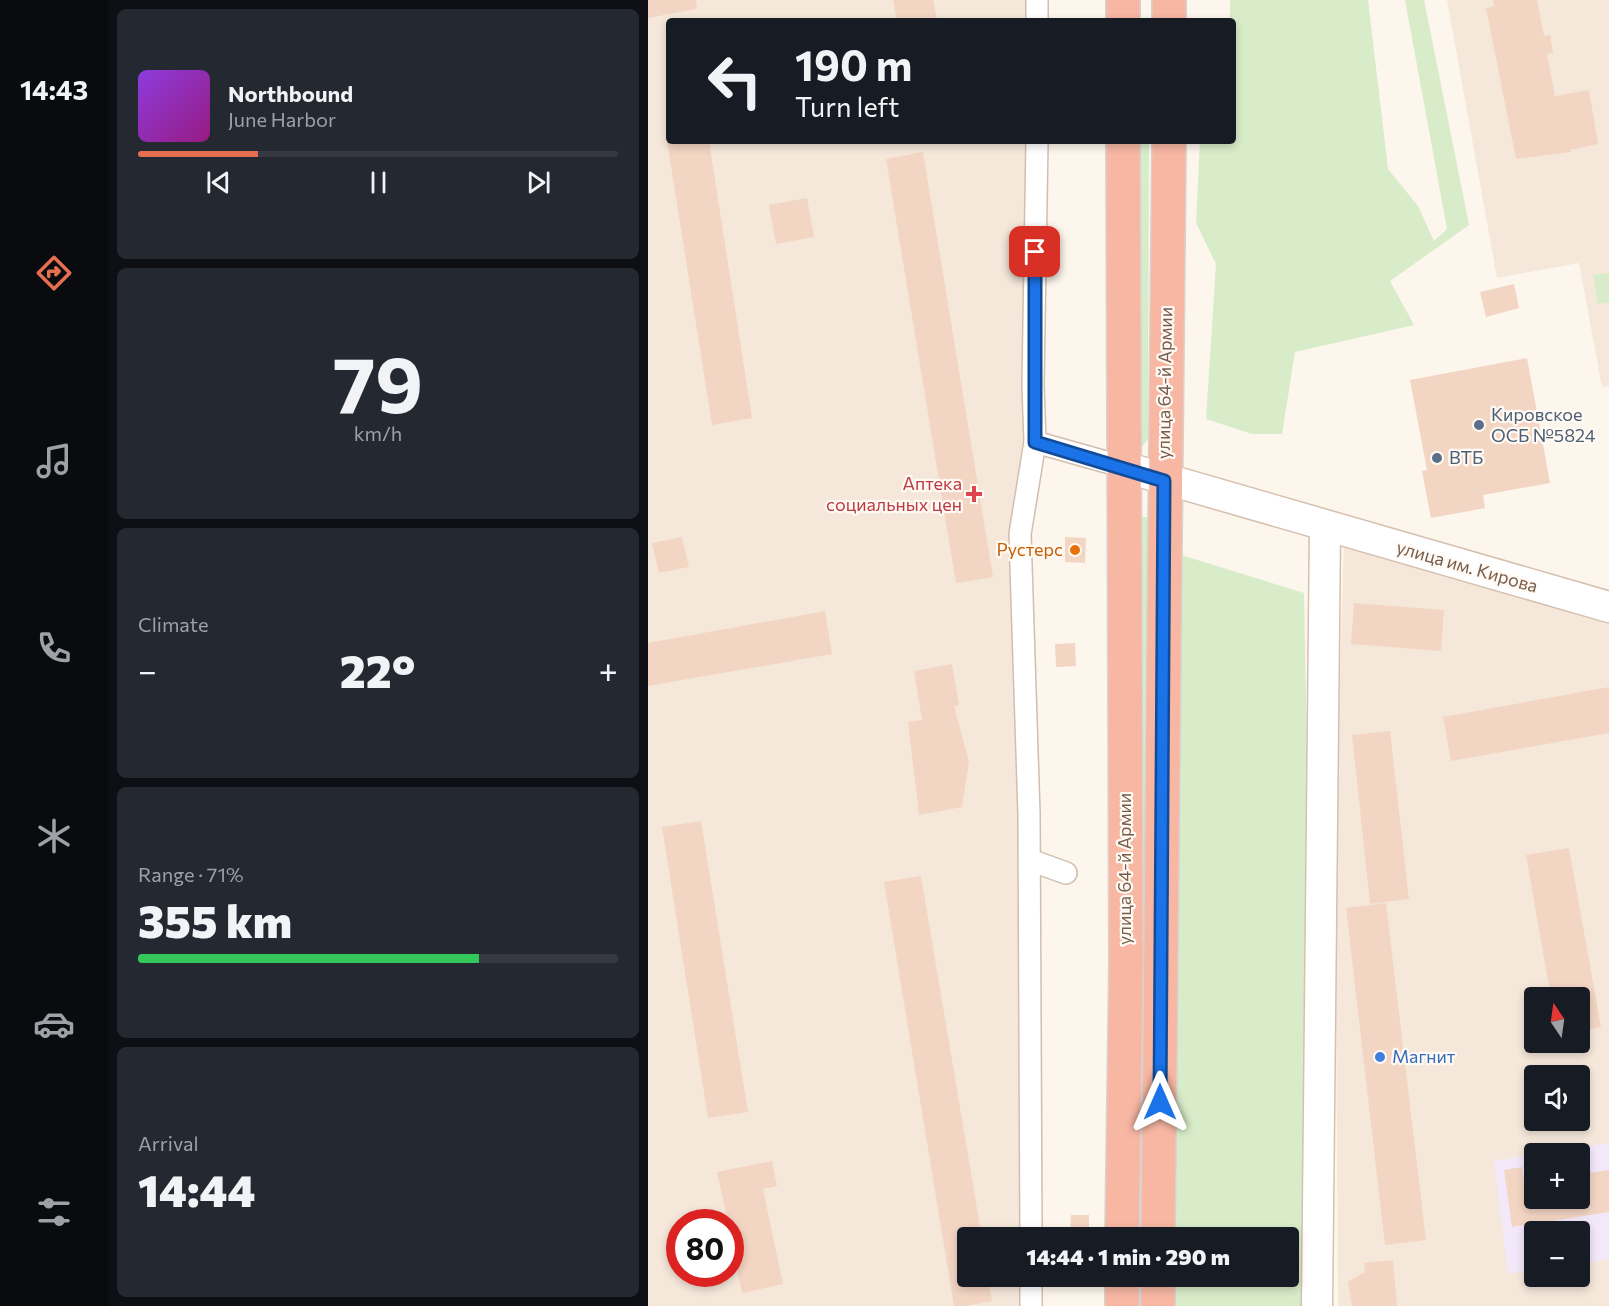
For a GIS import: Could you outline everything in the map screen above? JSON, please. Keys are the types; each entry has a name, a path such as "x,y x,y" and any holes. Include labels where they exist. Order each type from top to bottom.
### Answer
{"highway":[{"path":"1123,0 1123,18"},
{"path":"1169,0 1169,18"},
{"name":"улица 64-й Армии","path":"1122,1227 1126,964 1123,144"},
{"name":"улица 64-й Армии","path":"1158,1227 1169,144"},
{"path":"1122,1287 1122,1306"},
{"path":"1158,1287 1158,1306"}],"street":[{"path":"1037,0 1037,18"},
{"path":"1031,1227 1030,860 1020,534 1035,442 1033,386 1037,144"},
{"path":"1035,442 1124,467"},
{"name":"улица им. Кирова","path":"1124,467 1164,481 1609,607"},
{"path":"1317,1306 1325,527"},
{"path":"1030,860 1066,873"},
{"path":"1031,1287 1031,1306"}],"shaded area":[{"path":"648,0 1027,0 1027,18 666,18 666,144 1027,144 1027,441 1021,866 1024,1227 957,1227 957,1287 1024,1287 1024,1306 648,1306"},
{"path":"1447,0 1609,0 1609,386 1602,387 1579,263 1497,278"},
{"path":"1344,537 1609,616 1609,1306 1338,1306 1335,851"},
{"path":"1609,1143 1609,1259 1590,1262 1590,1221 1524,1221 1524,1272 1508,1274 1494,1161 1524,1156 1524,1209 1590,1209 1590,1146"}],"green space":[{"path":"1230,0 1368,0 1388,169 1418,206 1434,241 1447,229 1405,0 1424,0 1469,225 1390,281 1414,325 1295,352 1282,434 1252,434 1206,419 1216,264 1196,223 1200,144 1236,144 1236,18 1230,18"},
{"path":"1135,144 1149,144 1148,439 1141,448 1133,440"},
{"path":"1609,273 1609,302 1598,304 1593,275"},
{"path":"1138,517 1148,517 1150,530 1148,1227 1134,1227"},
{"path":"1178,554 1304,593 1308,807 1303,1306 1175,1306 1176,1287 1299,1287 1299,1227 1176,1227"}],"building":[{"path":"648,0 696,0 697,9 648,18"},
{"path":"893,0 933,0 936,18 896,18"},
{"path":"1493,0 1537,0 1544,36 1550,35 1553,53 1547,54 1555,96 1589,90 1598,144 1570,150 1571,152 1516,159 1486,8 1494,6"},
{"path":"667,144 709,144 752,418 712,425"},
{"path":"923,152 993,577 956,583 886,159"},
{"path":"807,198 814,237 776,244 769,205"},
{"path":"1514,284 1519,308 1486,317 1480,292"},
{"name":"Кировское ОСБ №5824","path":"1527,358 1550,483 1483,495 1485,508 1431,518 1422,471 1427,470 1410,380"},
{"path":"682,537 689,567 659,573 652,543"},
{"name":"Рустерс","path":"1065,537 1086,538 1085,563 1065,562"},
{"path":"1354,603 1444,610 1441,651 1351,644"},
{"path":"825,611 832,654 648,686 648,643"},
{"path":"1075,643 1076,666 1056,667 1055,644"},
{"path":"952,664 959,705 954,706 969,762 962,807 919,815 908,722 922,720 914,671"},
{"path":"1609,687 1609,733 1451,761 1443,717"},
{"path":"1390,731 1409,899 1370,904 1352,735"},
{"path":"701,821 748,1112 708,1118 662,827"},
{"path":"1569,848 1601,1027 1590,1029 1590,987 1549,987 1526,855"},
{"path":"921,876 980,1227 957,1227 957,1287 990,1287 992,1301 954,1306 884,882"},
{"path":"1386,903 1426,1240 1385,1245 1346,908"},
{"path":"772,1161 777,1186 763,1189 783,1284 742,1293 741,1287 744,1287 744,1209 725,1209 717,1172"},
{"path":"1522,1167 1524,1209 1590,1209 1590,1173 1609,1170 1609,1212 1551,1221 1524,1221 1524,1225 1512,1227 1504,1170"},
{"path":"1071,1215 1089,1215 1089,1227 1070,1227"},
{"path":"1393,1260 1397,1306 1352,1306 1348,1282 1365,1272 1364,1263"}],"place":[{"name":"Кировское ОСБ №5824","path":"1479,425"},
{"name":"ВТБ","path":"1437,458"},
{"name":"Аптека социальных цен","path":"974,494"},
{"name":"Рустерс","path":"1075,550"},
{"name":"Магнит","path":"1380,1057"}],"route":[{"path":"1035,252 1033,386 1035,442 1124,467 1164,481 1160,1102"}]}
